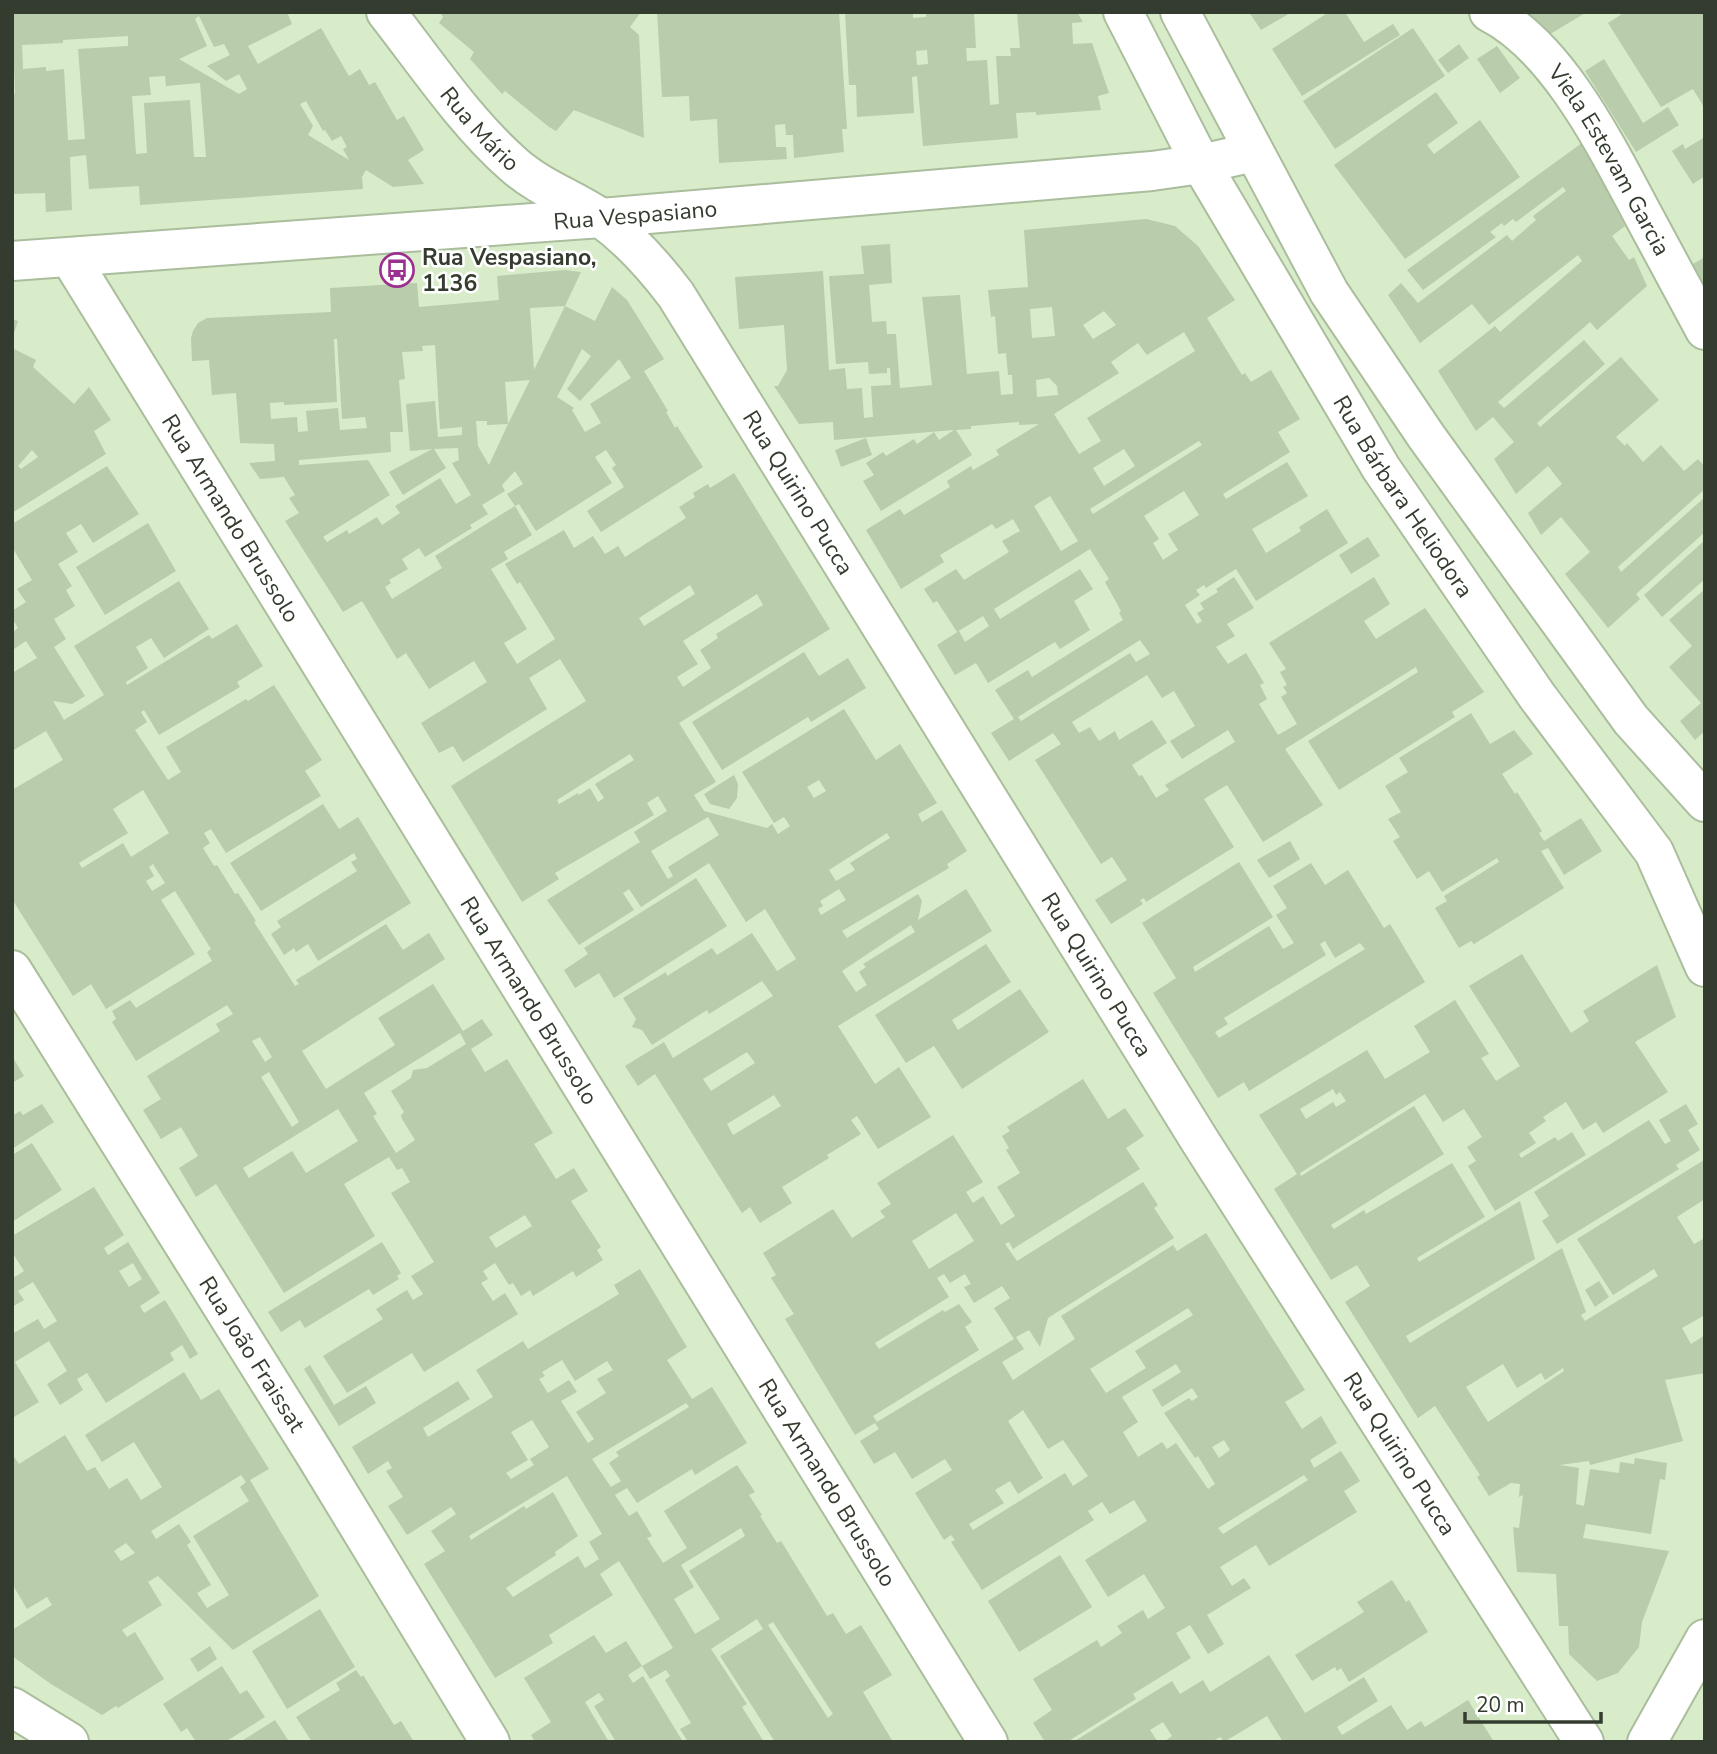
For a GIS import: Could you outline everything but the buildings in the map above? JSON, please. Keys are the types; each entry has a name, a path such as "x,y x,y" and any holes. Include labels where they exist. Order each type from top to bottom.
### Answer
{"street":[{"name":"Rua Mário","path":"386,12 470,119 514,165 556,194 601,218"},
{"name":"Rua Bárbara Heliodora","path":"1123,12 1201,164 1381,468 1537,696 1654,852 1705,967"},
{"path":"1180,12 1329,292 1426,436 1631,720 1705,802"},
{"name":"Viela Estevam Garcia","path":"1489,12 1509,23 1563,80 1618,167 1705,330"},
{"name":"Rua Vespasiano","path":"12,261 601,218 1152,171 1254,152"},
{"name":"Rua Quirino Pucca","path":"601,218 656,267 676,295 1193,1130 1584,1742"},
{"name":"Rua Armando Brussolo","path":"70,258 988,1742"},
{"name":"Rua João Fraissat","path":"12,970 316,1456 489,1742"},
{"path":"1647,1742 1705,1639"},
{"path":"12,1707 69,1742"}],"place":[{"name":"Rua Vespasiano, 1136","path":"397,270"}]}
